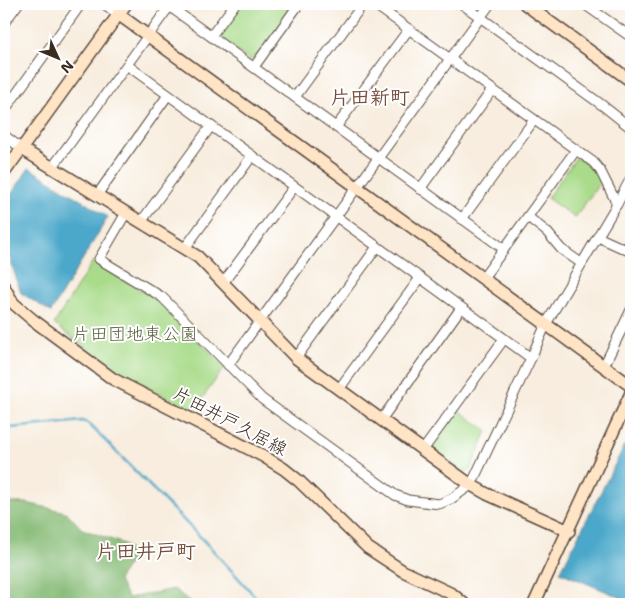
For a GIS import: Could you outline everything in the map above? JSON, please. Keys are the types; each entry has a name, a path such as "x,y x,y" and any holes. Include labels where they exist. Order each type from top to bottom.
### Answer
{"street":[{"path":"4,23 18,4"},
{"path":"4,111 82,4"},
{"path":"104,4 631,386"},
{"path":"4,173 126,4"},
{"path":"211,36 234,4"},
{"path":"254,67 300,4"},
{"path":"295,97 363,4"},
{"path":"374,4 593,162 600,170 617,204"},
{"path":"462,4 631,128"},
{"path":"228,364 490,4"},
{"path":"525,4 631,81"},
{"path":"584,4 631,37"},
{"path":"52,168 170,5 504,249"},
{"path":"336,127 409,29"},
{"path":"127,65 531,358"},
{"path":"420,188 492,90"},
{"path":"96,195 168,95"},
{"path":"462,219 534,120"},
{"path":"141,222 211,126"},
{"path":"4,135 52,168 198,257 296,358 471,485 569,531"},
{"path":"483,278 576,150"},
{"path":"185,248 252,156"},
{"path":"126,213 99,259 162,297 262,399 399,498 439,504 451,499 471,485 546,324 631,178"},
{"path":"223,283 294,187"},
{"path":"528,217 547,232 561,249 582,263"},
{"path":"598,237 631,252"},
{"path":"296,358 377,247"},
{"path":"339,389 420,278"},
{"name":"片田井戸久居線","path":"4,286 13,303 113,379 284,468 368,548 404,572 452,594 464,604"},
{"path":"381,420 461,308"},
{"path":"604,366 631,310"},
{"path":"423,450 504,339"},
{"path":"534,604 631,393"}],"green space":[{"path":"240,4 295,4 255,58 249,60 221,39 219,33"},
{"path":"581,158 601,181 575,218 547,198 575,159"},
{"name":"片田団地東公園","path":"93,261 159,301 225,367 193,411 115,370 54,324"},
{"path":"457,409 487,431 470,470 464,472 431,450 430,445"},
{"path":"4,503 26,503 66,512 82,529 124,544 135,555 118,580 128,598 174,589 193,604 4,604"}],"water":[{"path":"29,168 108,217 51,312 21,293 4,241 4,205"},
{"path":"631,433 631,602 560,572"}],"waterway":[{"path":"4,426 10,428 83,421 89,424 210,547 262,604"}],"district":[{"name":"片田新町","path":"370,97"},
{"name":"片田井戸町","path":"146,551"}]}
